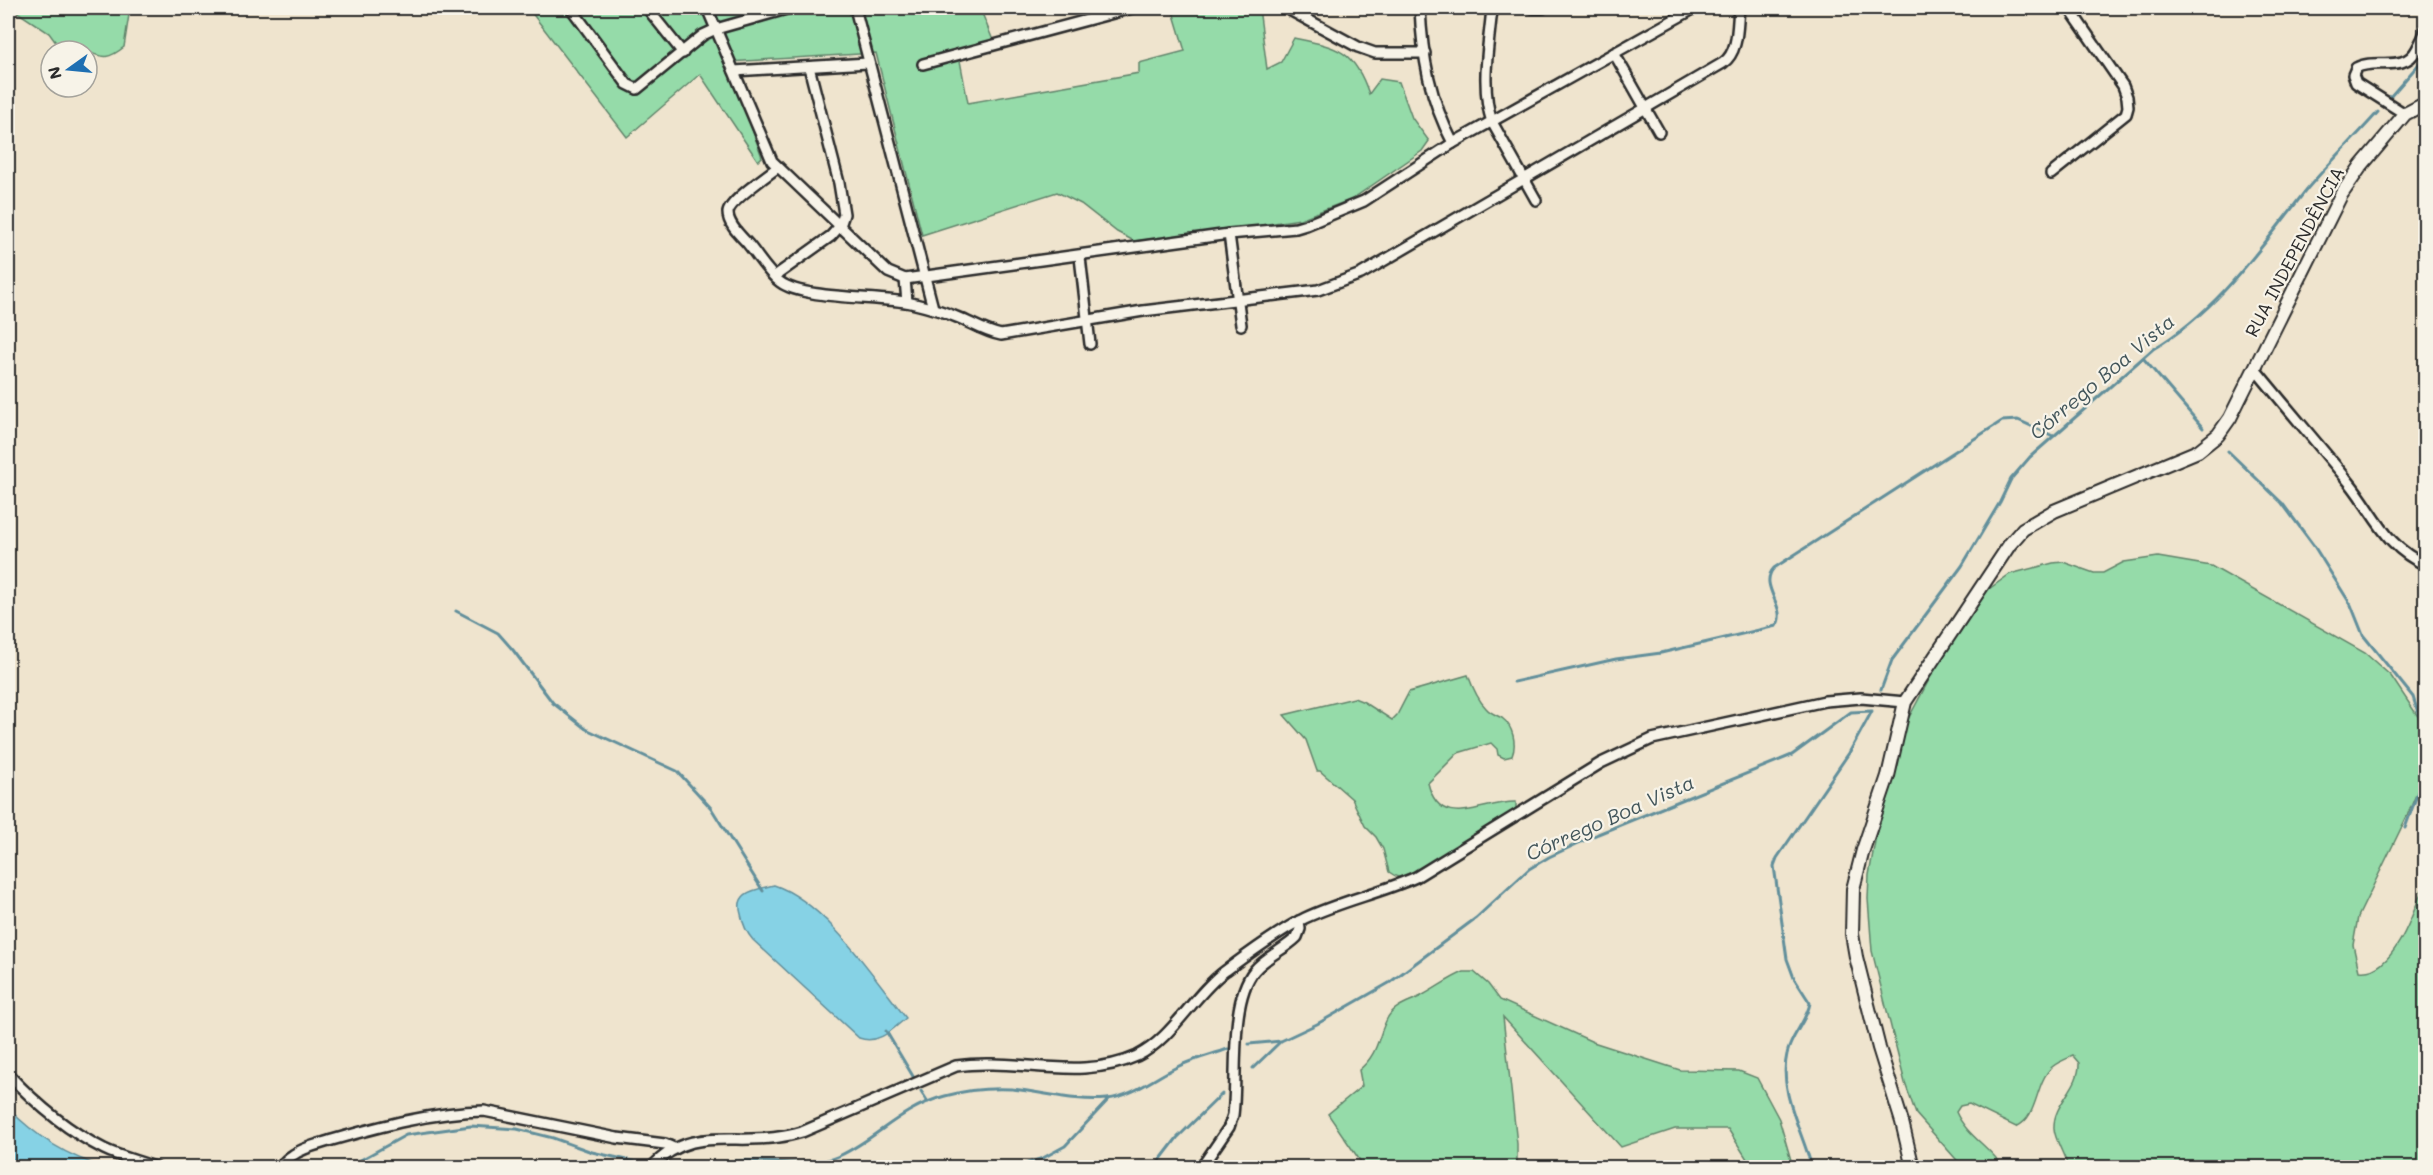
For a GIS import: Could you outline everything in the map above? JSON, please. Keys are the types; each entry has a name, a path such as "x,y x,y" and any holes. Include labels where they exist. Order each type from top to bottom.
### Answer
{"street":[{"path":"571,8 633,89 642,86 703,35 771,10 790,8"},
{"path":"647,8 682,53"},
{"path":"707,8 766,153 888,272 905,279 1080,257 1229,234 1296,228 1364,201 1453,143 1695,8"},
{"path":"855,8 933,308"},
{"path":"923,64 1125,8"},
{"path":"1286,8 1358,47 1375,53 1425,53"},
{"path":"1441,8 1420,8 1434,102 1453,143"},
{"path":"1492,8 1486,94 1492,122 1536,200"},
{"path":"1533,8 1543,8"},
{"path":"778,167 730,207 729,220 775,276 791,288 807,292 907,302 933,308 989,333 1001,335 1086,320 1318,290 1342,283 1361,274 1730,59 1734,49 1739,8"},
{"path":"2051,174 2126,114 2128,107 2123,87 2068,8"},
{"path":"2405,114 2356,83 2353,75 2356,68 2361,65 2392,65 2414,55 2425,35 2426,27"},
{"path":"1614,52 1659,132"},
{"path":"734,71 868,63"},
{"path":"775,276 831,236 840,226 844,214 809,67"},
{"name":"RUA INDEPENDÊNCIA","path":"1905,702 2010,544 2023,529 2065,506 2198,451 2218,435 2230,418 2341,195 2361,165 2405,114 2426,103"},
{"path":"1229,234 1241,325"},
{"path":"1080,257 1090,344"},
{"path":"905,279 907,302"},
{"path":"2255,369 2359,494 2393,543 2402,553 2426,565"},
{"path":"651,1167 674,1148 700,1140 778,1138 802,1132 956,1066 981,1062 1073,1069 1115,1063 1138,1055 1156,1042 1223,972 1299,921 1341,903 1384,891 1416,877 1600,763 1652,739 1825,701 1861,698 1905,702 1888,776 1863,850 1853,889 1852,934 1879,1047 1913,1167"},
{"path":"1201,1167 1229,1127 1233,1115 1237,1018 1241,995 1255,969 1297,937 1300,929 1299,921"},
{"path":"8,1074 38,1105 76,1133 106,1150 157,1167"},
{"path":"279,1167 293,1154 309,1148 366,1130 448,1113 494,1113 617,1138 665,1144 674,1148"}],"green space":[{"path":"11,8 130,8 124,47 109,56 99,56 99,39 53,39 49,33"},
{"path":"528,8 980,8 992,38 995,40 958,50 968,103 1139,73 1139,63 1185,51 1172,8 1259,8 1267,69 1281,62 1294,38 1322,44 1342,52 1357,68 1369,94 1380,79 1399,82 1412,118 1429,141 1422,151 1352,199 1300,219 1134,241 1117,232 1081,204 1057,192 922,235 876,53 728,62 762,157 758,161 700,74 627,137"},
{"path":"2158,557 2211,566 2365,653 2391,676 2419,718 2425,739 2426,771 2358,917 2353,945 2359,971 2372,970 2383,963 2402,938 2425,881 2425,1167 2068,1167 2054,1128 2058,1111 2078,1072 2079,1063 2073,1056 2054,1065 2046,1074 2029,1116 2016,1127 1969,1104 1960,1106 1956,1112 1960,1120 2003,1167 1963,1167 1916,1114 1905,1083 1872,951 1868,899 1869,875 1891,751 1953,635 1982,594 2010,574 2053,563 2063,562 2094,573 2103,573 2124,562"},
{"path":"1468,675 1483,704 1489,711 1506,721 1509,726 1514,741 1512,756 1504,758 1498,755 1497,749 1491,743 1458,753 1428,783 1434,798 1442,807 1452,811 1516,802 1516,814 1496,831 1450,862 1421,876 1411,879 1399,878 1389,872 1383,849 1376,837 1365,826 1352,799 1320,771 1317,771 1306,740 1284,715 1354,698 1392,720 1409,692"},
{"path":"1464,972 1474,972 1488,984 1500,1000 1593,1042 1680,1070 1739,1071 1757,1078 1779,1119 1793,1167 1752,1167 1728,1129 1675,1129 1621,1147 1503,1017 1517,1144 1517,1167 1361,1167 1363,1165 1328,1114 1362,1086 1359,1070 1374,1051 1384,1024 1391,1013 1399,1006"}],"water":[{"path":"774,885 812,907 829,923 847,942 906,1018 879,1038 866,1040 859,1038 753,940 743,922 741,900 754,890"},
{"path":"8,1108 29,1128 52,1144 104,1167 25,1167 8,1157"}],"waterway":[{"name":"Córrego Boa Vista","path":"2390,97 2426,56"},
{"name":"Córrego Boa Vista","path":"1881,690 1892,660 1962,566 2011,479 2030,457 2153,349 2176,334 2218,297 2255,255 2307,189 2378,112"},
{"path":"2143,358 2203,428"},
{"path":"1514,682 1616,659 1661,653 1776,626 1779,612 1769,582 1774,568 2002,421 2018,420 2053,436"},
{"path":"2228,451 2282,503 2314,546 2351,605 2363,635 2413,697 2426,737"},
{"path":"456,611 498,633 553,703 586,729 677,771 711,808 763,891"},
{"name":"Córrego Boa Vista","path":"1249,1044 1281,1041 1317,1024 1389,983 1476,918 1529,869 1549,857 1598,834 1792,755 1851,712 1872,711 1849,753 1777,858 1774,866 1787,959 1794,978 1810,1003 1806,1016 1789,1047 1785,1068 1793,1112 1812,1168"},
{"path":"2405,828 2426,770"},
{"path":"886,1031 914,1078"},
{"path":"1253,1068 1280,1042"},
{"name":"Córrego Boa Vista","path":"663,1166 740,1161 802,1163 827,1160 853,1149 915,1108 945,1096 970,1091 1004,1089 1083,1099 1107,1099 1135,1090 1183,1064 1228,1049"},
{"path":"921,1091 928,1102"},
{"path":"1154,1168 1177,1138 1222,1094"},
{"path":"1013,1168 1043,1158 1065,1146 1109,1099"},
{"name":"Córrego Boa Vista","path":"346,1168 406,1135 471,1126 517,1129 553,1138 592,1152 645,1164"}]}
